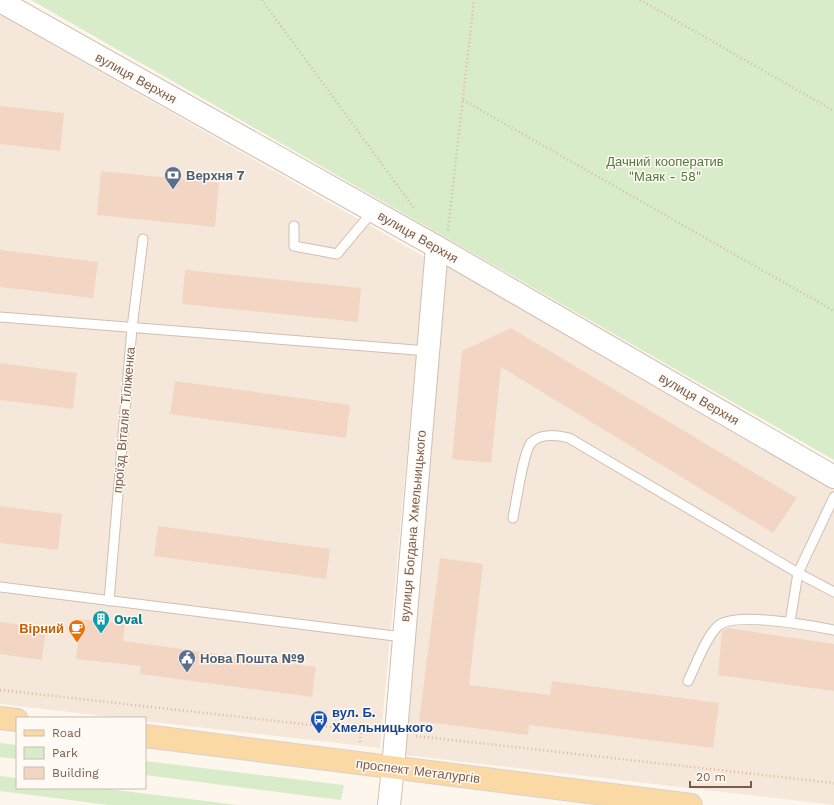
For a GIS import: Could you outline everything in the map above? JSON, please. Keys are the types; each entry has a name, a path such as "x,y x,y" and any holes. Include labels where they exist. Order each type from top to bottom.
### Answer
{"main road":[{"path":"0,718 16,720"},
{"name":"проспект Металургів","path":"146,736 691,805"}],"street":[{"name":"вулиця Верхня","path":"0,1 373,211 834,477"},
{"name":"вулиця Богдана Хмельницького","path":"389,805 428,351 441,250"}],"lane":[{"path":"294,226 294,246 337,254 373,211"},
{"name":"проїзд Віталія Тіліженка","path":"109,601 132,328 143,239"},
{"path":"0,317 428,351"},
{"path":"513,518 526,455 531,443 541,438 556,435 570,438 798,573 834,592"},
{"path":"790,622 798,573 834,497"},
{"path":"0,586 404,638"},
{"path":"688,681 710,636 717,626 728,621 790,622 834,630"}],"path":[{"path":"262,0 418,214"},
{"path":"441,250 463,100 474,0"},
{"path":"640,0 834,111"},
{"path":"463,100 834,310"},
{"path":"0,690 395,734"},
{"path":"436,738 834,783"}],"shaded area":[{"path":"0,15 425,257 380,748 146,721 146,717 112,717 0,704"},
{"path":"444,263 834,489 834,805 405,755"}],"green space":[{"name":"Дачний кооператив \"Маяк - 58\"","path":"31,0 834,0 834,460"},
{"path":"0,743 16,745 16,759 0,757"},
{"path":"146,761 344,785 341,800 146,775"},
{"path":"0,776 16,778 16,789 108,789 238,805 109,805 0,791"}],"building":[{"path":"0,106 64,113 60,151 0,144"},
{"path":"101,171 219,183 215,227 97,215"},
{"path":"0,250 98,262 93,298 0,287"},
{"path":"185,270 361,288 358,322 182,304"},
{"path":"511,328 797,498 773,533 501,367 491,463 452,459 462,351"},
{"path":"0,363 77,373 73,409 0,400"},
{"path":"175,381 350,405 346,438 170,414"},
{"path":"0,506 62,514 58,550 0,543"},
{"path":"158,526 330,549 326,579 154,556"},
{"path":"440,558 483,564 469,685 550,695 552,681 719,703 713,748 529,725 528,735 419,721"},
{"path":"80,619 125,624 123,641 316,667 312,697 140,674 141,666 76,659"},
{"path":"0,622 46,628 42,660 0,654"},
{"path":"728,628 834,644 834,691 718,675 722,631"}],"place":[{"name":"Верхня 7","path":"173,190"},
{"name":"Oval","path":"101,634"},
{"name":"Вірний","path":"77,643"},
{"name":"Нова Пошта №9","path":"187,673"},
{"name":"вул. Б. Хмельницького","path":"319,734"}]}
